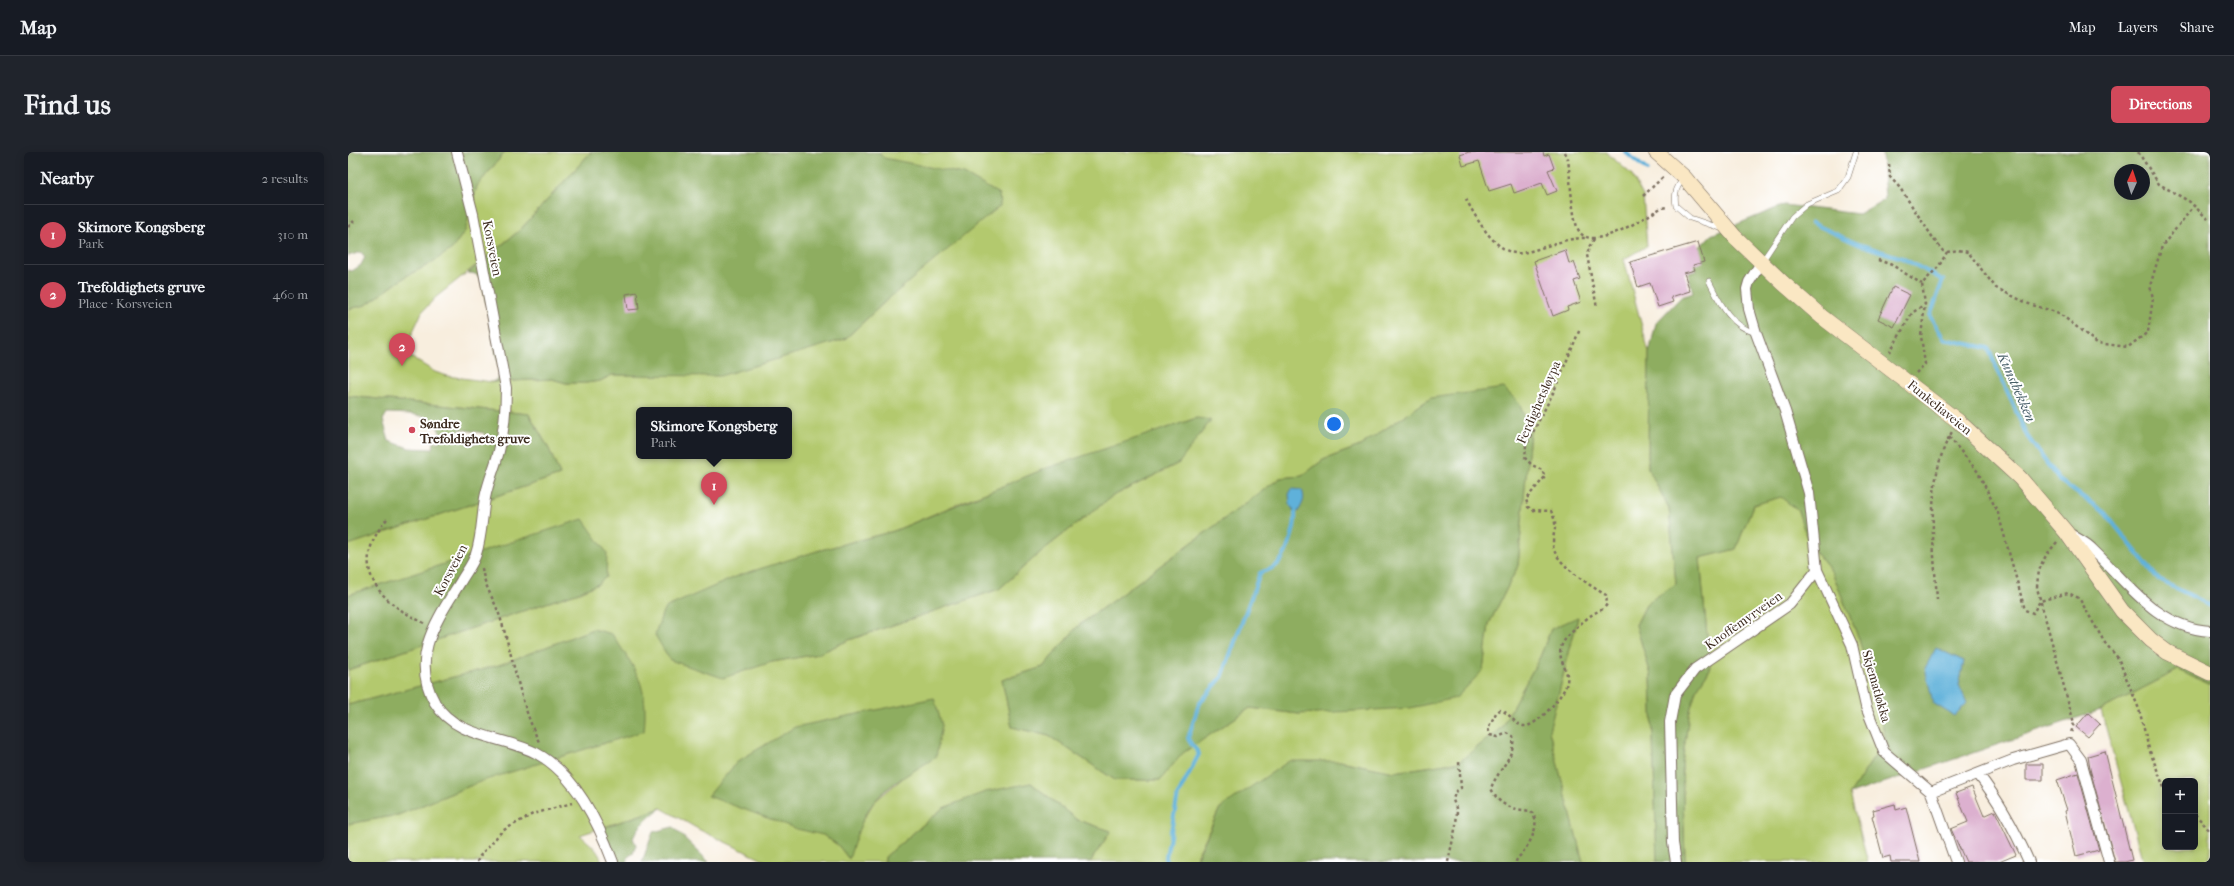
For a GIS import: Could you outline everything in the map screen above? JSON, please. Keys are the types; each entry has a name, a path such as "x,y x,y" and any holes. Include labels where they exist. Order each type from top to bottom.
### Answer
{"street":[{"name":"Korsveien","path":"457,152 473,214 506,388 506,406 500,450 486,496 476,555 430,635 424,657 425,677 429,692 440,710 462,727 535,753 549,762 570,782 594,820 613,862"},
{"name":"Funkeliaveien","path":"1656,152 1684,177 1735,237 1761,263 1822,317 1958,421 2020,478 2066,532 2111,597 2135,625 2167,652 2210,672"},
{"path":"1761,263 1752,275 1748,288 1749,309 1756,333 1785,411 1809,493 1817,570"},
{"path":"2066,532 2091,548 2156,612 2187,627 2210,631"},
{"name":"Skjematløkka","path":"1817,570 1852,645 1866,707 1884,752 1931,792"},
{"name":"Knoffemyrveien","path":"1676,862 1673,843 1670,722 1675,695 1685,680 1695,669 1790,604 1817,570"},
{"path":"1956,862 1940,824 1931,792 2013,760 2069,744 2081,760 2109,862"},
{"path":"1978,774 1995,796 2012,825 2029,862"}],"lane":[{"path":"1761,263 1792,217 1807,204 1838,191 1848,177 1856,152"},
{"path":"1684,177 1676,191 1676,206 1690,218 1716,226 1735,237"},
{"path":"1709,281 1724,311 1734,322 1745,330 1756,333"}],"path":[{"path":"1565,152 1568,159 1576,220 1579,231 1585,238"},
{"path":"2138,152 2159,184 2194,206 2210,221"},
{"path":"1889,164 1890,177 1900,188 1943,251 1947,252 1958,250 1968,252 1996,288 2029,304 2059,313 2097,343 2128,347 2148,332 2153,298 2150,286 2162,246 2194,206"},
{"path":"1466,199 1486,232 1500,246 1510,252 1522,253 1570,238 1594,239 1607,237 1661,208 1676,206"},
{"path":"348,227 354,221"},
{"path":"1594,239 1589,247 1587,255 1597,308"},
{"path":"1922,284 1939,266 1947,252"},
{"path":"1878,260 1892,265 1922,284 1925,304 1922,336 1925,364 1907,381"},
{"path":"1881,361 1894,349 1912,313 1925,304"},
{"name":"Ferdighetsløypa","path":"1516,862 1523,853 1537,824 1536,817 1531,811 1509,808 1495,798 1491,788 1515,745 1513,736 1507,733 1498,737 1490,735 1488,728 1496,713 1500,710 1506,711 1522,726 1528,726 1542,717 1562,695 1567,682 1560,652 1564,641 1593,614 1603,610 1607,604 1606,595 1569,569 1554,552 1552,545 1556,523 1551,511 1532,510 1528,507 1526,499 1545,477 1542,470 1532,465 1525,458 1526,446 1554,391 1580,329"},
{"path":"1937,600 1932,518 1940,459 1949,437 1958,421"},
{"path":"1949,437 1978,472 1998,513 2025,610 2033,613 2040,601 2068,593 2080,598 2105,643 2118,658 2139,709 2149,749 2162,782"},
{"path":"377,527 387,519"},
{"path":"2066,532 2043,557 2038,575 2040,601 2074,723 2069,744"},
{"path":"482,567 488,591 497,611 530,724 549,762"},
{"path":"376,593 403,613 434,628"},
{"path":"1448,862 1456,825 1457,811 1453,800 1455,792 1461,788 1459,762"},
{"path":"477,862 479,857 502,831 533,814 582,800"},
{"path":"2198,817 2210,831"}],"green space":[{"path":"348,152 505,152 477,186 465,231 452,249 428,265 408,275 366,305 348,309 348,270 352,271 361,265 365,257 361,252 348,256"},
{"path":"505,152 591,152 520,230 435,298 422,312 409,340 403,346 404,353 435,372 447,376 492,382 552,379 566,383 586,383 600,381 612,375 634,375 845,339 888,299 884,158 878,152 1606,152 1631,174 1643,196 1647,246 1624,259 1649,353 1648,468 1669,508 1676,584 1647,603 1636,625 1651,675 1657,862 1583,862 1549,731 1578,618 1551,629 1540,657 1501,728 1459,762 1394,772 1340,761 1220,808 1194,862 1090,862 1111,831 1077,820 1031,783 943,808 885,857 885,862 767,862 700,830 661,808 580,835 596,850 602,862 348,862 348,824 398,815 482,781 593,629 499,665 348,705 348,670 579,592 598,584 606,577 583,520 348,595 348,545 560,475 549,449 529,414 348,396 348,309 366,305 408,275 428,265 465,231 477,186","holes":["1431,398 1530,431 1518,566 1489,624 1483,670 1299,714 1250,708 1182,753 1160,780 1115,780 1049,736 1012,727 1002,680 1043,667 1078,626 1280,478 1302,476 1323,460 1360,446","1196,418 1179,463 1111,497 1042,551 999,589 849,640 818,654 772,662 817,551 894,531 969,499","942,725 903,778 874,802 860,825 848,858 838,845 823,835"]},
{"path":"591,152 878,152 884,158 964,174 999,194 1000,206 888,299 845,339 720,376 612,375 600,381 586,383 566,383 552,379 492,382 498,379 500,374 482,283 477,275 468,273 520,230"},
{"path":"1882,152 2210,152 2210,685 2178,670 2101,710 1850,794 1886,739 1859,639 1832,572 1809,544 1798,511 1781,497 1753,505 1736,549 1700,558 1710,669 1696,690 1689,714 1682,764 1685,860 1688,862 1657,862 1651,675 1636,625 1647,603 1676,584 1669,508 1648,468 1649,353 1656,323 1681,297 1693,293 1688,273 1697,271 1691,259 1694,253 1711,235 1784,205 1859,214 1885,199","holes":["1936,649 1964,661 1959,685"]},
{"path":"1504,388 1519,403 1530,431 1518,566 1489,624 1483,670 1456,698 1410,708 1299,714 1250,708 1183,753 1160,780 1115,780 1049,736 1012,727 1002,680 1043,667 1078,626 1280,478 1302,476 1323,460 1360,446 1431,398"},
{"path":"348,396 529,414 549,449 560,475 348,545","holes":["387,413 416,415 429,419 438,428 441,435 440,440 438,442 434,442 433,449 409,448 389,441 383,420","459,429 484,433 486,440 474,444 462,441"]},
{"path":"1197,418 1211,420 1179,463 1111,497 1042,551 999,589 849,640 818,654 772,662 723,678 670,660 655,635 663,611 667,607 740,575 817,551 894,531 1044,469"},
{"path":"1781,496 1798,511 1809,544 1832,572 1859,639 1886,739 1850,794 1868,862 1688,862 1685,861 1682,764 1689,714 1696,690 1710,669 1700,558 1736,549 1753,505"},
{"path":"583,519 607,553 606,577 598,584 579,592 348,670 348,595"},
{"path":"1578,617 1549,731 1583,862 1195,862 1220,808 1289,761 1340,761 1394,772 1459,762 1501,728 1540,657 1551,629"},
{"path":"593,629 612,634 634,668 639,679 644,702 644,731 482,781 398,815 348,824 348,705 499,665"},
{"path":"2178,670 2210,685 2210,862 2143,862 2101,710"},
{"path":"934,698 942,725 936,757 895,783 874,802 865,815 849,859 838,845 823,835 797,829 708,796 738,761 795,727"},
{"path":"1031,783 1077,820 1111,831 1090,862 885,862 885,857 943,808 985,792"},
{"path":"661,808 645,821 636,833 633,838 636,845 633,853 628,857 627,862 615,862 602,828"},
{"path":"673,827 709,862 642,862 653,832"}],"water":[{"path":"1292,489 1302,490 1304,497 1301,507 1298,512 1295,513 1290,505 1289,494"},
{"path":"1936,648 1964,661 1959,685 1967,703 1954,716 1933,703 1925,668"}],"building":[{"path":"1469,152 1543,152 1544,156 1549,154 1554,168 1548,170 1557,191 1547,195 1542,183 1514,193 1511,184 1489,191 1479,161 1463,166 1460,155"},
{"path":"1698,242 1704,262 1693,265 1695,270 1684,273 1690,291 1671,297 1673,302 1658,307 1650,283 1638,287 1630,262"},
{"path":"1565,250 1569,263 1574,262 1580,279 1574,281 1581,302 1567,307 1568,310 1553,316 1534,261"},
{"path":"1893,287 1910,295 1894,327 1878,319"},
{"path":"637,292 639,309 628,310 626,294"},
{"path":"2088,713 2100,724 2088,737 2076,727"},
{"path":"2105,751 2132,860 2125,862 2115,862 2090,769 2088,756"},
{"path":"2026,764 2043,764 2043,780 2026,780"},
{"path":"2078,773 2099,850 2076,856 2065,811 2067,810 2057,780"},
{"path":"1972,787 1984,816 1995,811 2016,855 1999,862 1966,862 1951,829 1968,822 1956,793"},
{"path":"1895,804 1896,810 1906,807 1920,862 1891,862 1890,856 1883,858 1872,816 1874,815 1873,810"}],"waterway":[{"name":"Kunstbekken","path":"1625,152 1647,170"},
{"name":"Kunstbekken","path":"1812,223 1858,244 1902,258 1943,280 1930,316 1944,339 1988,348 2027,436 2059,480 2105,513 2159,580 2210,605"},
{"path":"1165,862 1178,795 1199,754 1188,738 1199,704 1222,677 1260,573 1271,569 1279,563 1287,550 1294,526 1295,513"}],"place":[{"name":"Trefoldighets gruve","path":"402,366"},
{"name":"Søndre Trefoldighets gruve","path":"412,430"},
{"name":"Skimore Kongsberg","path":"714,505"}]}
